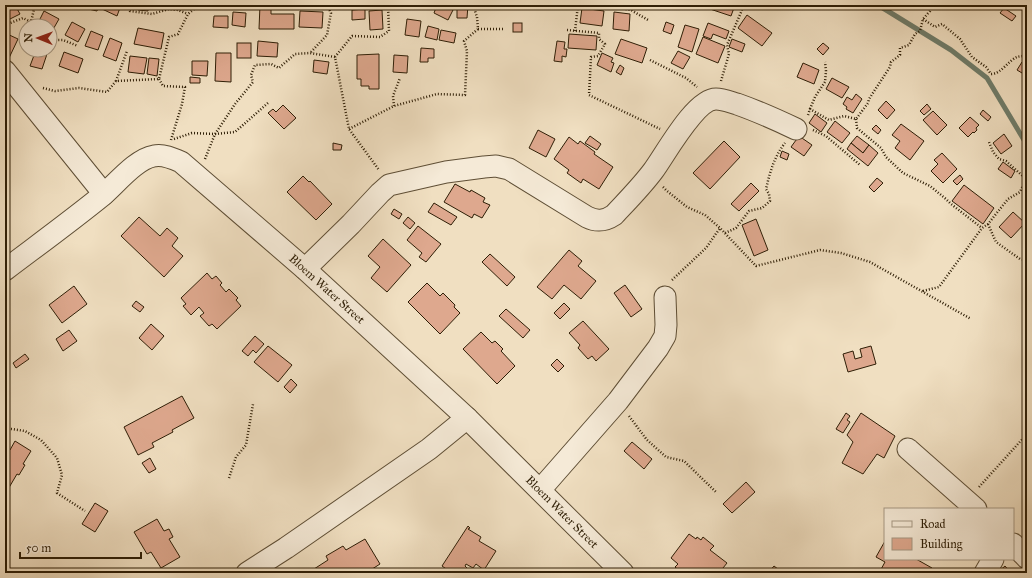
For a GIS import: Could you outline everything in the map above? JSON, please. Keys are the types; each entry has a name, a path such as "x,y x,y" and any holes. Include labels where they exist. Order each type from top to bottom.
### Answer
{"street":[{"path":"5,71 104,194"},
{"path":"305,268 351,224 380,193 390,185 446,172 484,167 503,167 509,169 587,217 593,220 600,220 607,219 614,215 652,172 696,111 703,104 713,99 722,100 800,127"},
{"path":"5,270 104,194 144,159 154,156 168,148"},
{"name":"Bloem Water Street","path":"168,148 180,162 305,268 467,418 623,573"},
{"path":"540,490 618,402 658,348 665,336 665,297"},
{"path":"247,573 286,548 429,449 467,418"},
{"path":"908,449 972,505"},
{"path":"1014,545 1027,558"},
{"path":"985,573 992,560"}],"path":[{"path":"32,18 35,5"},
{"path":"128,5 130,11 152,14 168,8 188,14"},
{"path":"168,148 182,104 185,86 163,86 159,79 169,37 178,34 188,14 199,5"},
{"path":"310,53 327,35 331,13 327,5"},
{"path":"388,5 389,31 380,37 352,36 335,57 349,129 390,185"},
{"path":"473,5 477,16 478,29"},
{"path":"575,31 578,5"},
{"path":"602,5 630,10 648,20"},
{"path":"932,5 930,11 923,19 920,31 915,34 909,45 900,48 900,55 891,62 890,67 868,99 868,103 856,119 857,128 881,148 886,158 903,173 930,186 982,228"},
{"path":"997,9 1002,5"},
{"path":"650,60 686,78 713,99 729,54 727,45 742,10"},
{"path":"923,19 935,27 942,24 960,39 972,57 986,67 991,74 996,74 1018,57 1027,56"},
{"path":"5,24 18,20"},
{"path":"349,129 394,106 437,94 465,94 467,51 464,41 478,29 504,29"},
{"path":"567,30 599,33 599,40 605,44 598,56 591,58 589,95 676,137"},
{"path":"58,40 63,40 78,46"},
{"path":"22,92 29,84 55,91 79,88 107,92 116,81 127,51"},
{"path":"194,173 204,161 215,134 235,104 254,82 251,75 255,65 271,64 279,68 295,54 310,53 335,57"},
{"path":"725,233 736,228 748,211 762,208 770,201 766,189 771,169 781,149 800,127 815,97 825,82 825,62"},
{"path":"394,106 393,96 400,78"},
{"path":"116,81 159,79"},
{"path":"168,148 192,133 215,134 235,132 268,104"},
{"path":"810,109 829,120 844,116 856,119"},
{"path":"800,127 826,136 860,165"},
{"path":"922,291 939,287 982,228 988,224 1008,199 1020,192 1026,179 1006,161 999,160 993,152 989,142"},
{"path":"652,172 667,191 687,208 705,215 720,228 756,266 820,250 841,253 870,262 972,319"},
{"path":"988,224 996,242 1020,259 1027,260"},
{"path":"665,297 672,280 706,248 720,228"},
{"path":"618,402 647,440 666,457 684,461 717,493"},
{"path":"230,478 236,457 246,445 254,404"},
{"path":"5,428 25,431 41,440 57,458 62,475 57,493 85,511"},
{"path":"972,505 1027,434"}],"building":[{"path":"5,5 15,5 20,14 6,21"},
{"path":"84,5 99,5 97,11 84,8"},
{"path":"104,5 121,5 117,16 102,9"},
{"path":"139,5 148,5 148,11 138,10"},
{"path":"260,5 271,5 271,14 294,14 294,29 259,29"},
{"path":"437,5 443,5 453,10 448,20 434,13"},
{"path":"457,5 468,5 467,18 457,18"},
{"path":"704,5 735,5 731,16 704,7"},
{"path":"1016,5 1027,5 1027,13"},
{"path":"582,8 604,11 602,26 580,23"},
{"path":"1004,8 1016,16 1012,21 1000,13"},
{"path":"365,9 365,19 352,20 352,10"},
{"path":"382,10 383,29 370,30 369,11"},
{"path":"44,11 57,18 40,18"},
{"path":"300,11 323,12 322,28 299,27"},
{"path":"233,12 246,13 245,27 232,25"},
{"path":"614,12 630,14 629,31 613,29"},
{"path":"747,15 772,33 762,46 738,28"},
{"path":"214,16 228,16 228,28 213,27"},
{"path":"407,19 421,21 419,37 405,35"},
{"path":"72,22 85,29 78,42 65,35"},
{"path":"666,22 674,25 671,34 663,31"},
{"path":"513,23 522,23 522,32 513,32"},
{"path":"708,23 729,31 726,39 713,34 711,39 703,36"},
{"path":"685,25 699,29 692,52 678,47"},
{"path":"428,26 439,29 437,40 425,37"},
{"path":"138,28 164,33 161,49 134,44"},
{"path":"441,30 456,33 454,43 439,40"},
{"path":"91,31 103,36 98,50 85,46"},
{"path":"5,33 18,39 9,58 5,56"},
{"path":"569,34 597,36 596,50 568,48"},
{"path":"703,37 725,46 718,63 696,54"},
{"path":"110,38 122,43 116,61 103,56"},
{"path":"621,39 647,48 642,63 615,54"},
{"path":"732,39 745,44 742,52 729,47"},
{"path":"258,41 278,43 277,57 257,56"},
{"path":"557,41 565,42 564,49 567,49 566,57 562,56 562,62 554,61"},
{"path":"237,43 251,43 251,58 237,58"},
{"path":"823,43 829,48 823,55 817,49"},
{"path":"421,48 434,49 434,58 428,58 428,62 420,62"},
{"path":"678,51 690,57 683,69 671,63"},
{"path":"64,52 83,59 78,73 59,66"},
{"path":"216,53 231,53 231,82 215,81"},
{"path":"602,53 613,58 611,62 614,63 611,72 597,65"},
{"path":"379,54 379,89 369,89 369,86 361,86 361,79 357,79 357,55"},
{"path":"394,55 408,56 407,73 393,72"},
{"path":"130,56 147,58 144,74 128,72"},
{"path":"33,58 46,58 42,69 30,66"},
{"path":"149,58 159,59 157,76 147,74"},
{"path":"314,60 329,62 327,74 313,72"},
{"path":"192,61 208,61 207,76 192,75"},
{"path":"1022,62 1027,65 1027,76 1017,70"},
{"path":"803,63 819,70 814,84 797,77"},
{"path":"620,65 624,68 621,75 616,72"},
{"path":"190,77 200,78 200,83 190,83"},
{"path":"832,78 849,87 842,98 826,89"},
{"path":"856,94 862,99 853,113 846,109 847,107 843,104 847,97 852,100"},
{"path":"886,101 895,110 887,119 878,110"},
{"path":"927,104 931,109 924,115 920,111"},
{"path":"283,105 296,118 284,129 268,113 273,109 276,112"},
{"path":"983,110 991,117 988,121 980,114"},
{"path":"933,111 947,125 937,135 923,120"},
{"path":"815,114 827,123 821,132 809,123"},
{"path":"970,117 979,125 976,128 977,130 968,137 959,128"},
{"path":"835,121 850,133 842,143 827,132"},
{"path":"901,124 924,141 910,160 895,148 900,141 892,135"},
{"path":"876,125 881,130 878,134 872,129"},
{"path":"538,130 555,139 546,157 529,148"},
{"path":"1004,134 1012,146 1001,154 993,143"},
{"path":"590,136 601,144 597,150 585,143"},
{"path":"799,136 812,145 804,156 791,147"},
{"path":"857,136 869,145 863,153 851,143"},
{"path":"569,137 578,144 580,141 595,152 594,154 613,167 599,189 583,179 581,183 567,173 569,170 554,159"},
{"path":"724,141 740,157 710,189 693,173"},
{"path":"333,143 342,145 341,150 333,150"},
{"path":"851,143 863,153 869,145 878,153 868,166 847,149"},
{"path":"782,151 789,154 787,160 780,157"},
{"path":"942,153 957,169 943,183 931,171 938,164 934,160"},
{"path":"1003,162 1015,171 1011,178 998,169"},
{"path":"960,175 963,179 957,185 953,181"},
{"path":"303,176 309,182 310,181 332,204 316,220 287,192"},
{"path":"877,178 883,183 874,192 869,187"},
{"path":"751,183 759,191 739,211 731,204"},
{"path":"455,184 470,192 471,190 485,198 483,202 490,205 482,218 474,214 472,218 444,202"},
{"path":"964,185 994,208 983,224 952,201"},
{"path":"434,203 457,217 451,225 428,212"},
{"path":"394,209 402,214 399,219 391,214"},
{"path":"1013,212 1025,223 1011,238 999,227"},
{"path":"139,217 160,236 167,228 178,238 172,246 183,256 164,277 121,236"},
{"path":"408,217 415,223 410,229 403,223"},
{"path":"756,219 768,250 754,256 742,225"},
{"path":"418,226 441,244 426,262 419,257 422,253 407,240"},
{"path":"383,239 411,265 387,292 371,278 380,267 368,256"},
{"path":"569,250 582,261 578,266 596,281 581,299 564,285 552,299 537,287"},
{"path":"490,254 515,277 507,286 482,262"},
{"path":"207,273 212,279 216,276 222,283 220,285 226,292 229,289 238,298 236,300 241,306 217,329 212,324 209,326 200,316 204,313 199,307 191,315 183,306 186,304 181,298"},
{"path":"427,283 440,296 443,293 455,305 454,307 460,313 440,334 408,302"},
{"path":"625,285 642,309 631,317 614,293"},
{"path":"74,286 87,304 62,323 49,305"},
{"path":"136,301 144,307 140,312 132,306"},
{"path":"564,303 570,309 560,319 554,313"},
{"path":"506,309 530,330 523,338 499,316"},
{"path":"583,321 609,349 596,361 592,356 588,359 578,348 580,345 569,333"},
{"path":"151,324 164,336 152,350 139,338"},
{"path":"69,330 77,341 63,351 56,339"},
{"path":"481,332 492,343 495,341 503,349 501,351 515,366 497,384 463,349"},
{"path":"255,336 264,344 256,353 253,350 248,356 242,351"},
{"path":"268,346 292,365 278,382 254,362"},
{"path":"871,346 876,364 848,372 843,354 853,351 855,359 862,357 860,349"},
{"path":"25,354 29,359 16,368 13,363"},
{"path":"557,359 564,366 558,372 551,365"},
{"path":"291,379 297,385 290,393 284,387"},
{"path":"182,396 194,418 172,430 173,432 152,443 154,447 138,455 124,427"},
{"path":"846,413 850,416 847,420 850,422 843,433 836,429"},
{"path":"861,413 895,436 884,458 877,454 863,474 842,463 853,442 847,435"},
{"path":"15,441 31,451 23,464 25,465 19,475 17,474 7,491 5,490 5,447 10,450"},
{"path":"632,442 652,459 644,469 624,451"},
{"path":"150,458 156,469 149,473 142,463"},
{"path":"746,482 755,492 732,513 723,504"},
{"path":"95,503 108,511 95,532 82,524"},
{"path":"157,519 164,531 169,529 173,537 169,539 180,557 161,568 151,552 147,554 134,532"},
{"path":"468,526 470,528 468,529 481,537 479,541 496,551 484,570 476,564 473,568 466,564 465,566 468,569 466,573 452,573 442,566"},
{"path":"689,534 696,539 697,537 701,540 703,537 714,546 710,550 727,563 719,573 682,573 675,567 678,564 671,558"},
{"path":"365,539 380,564 366,573 316,573 314,569 328,560 326,556 343,546 346,550"},
{"path":"884,543 884,560 918,560 932,568 930,573 879,573 885,562 876,557"},
{"path":"774,566 783,573 768,573"},
{"path":"1005,566 1011,573 997,573"}],"waterway":[{"path":"878,5 951,50 987,78 1027,145"}]}
